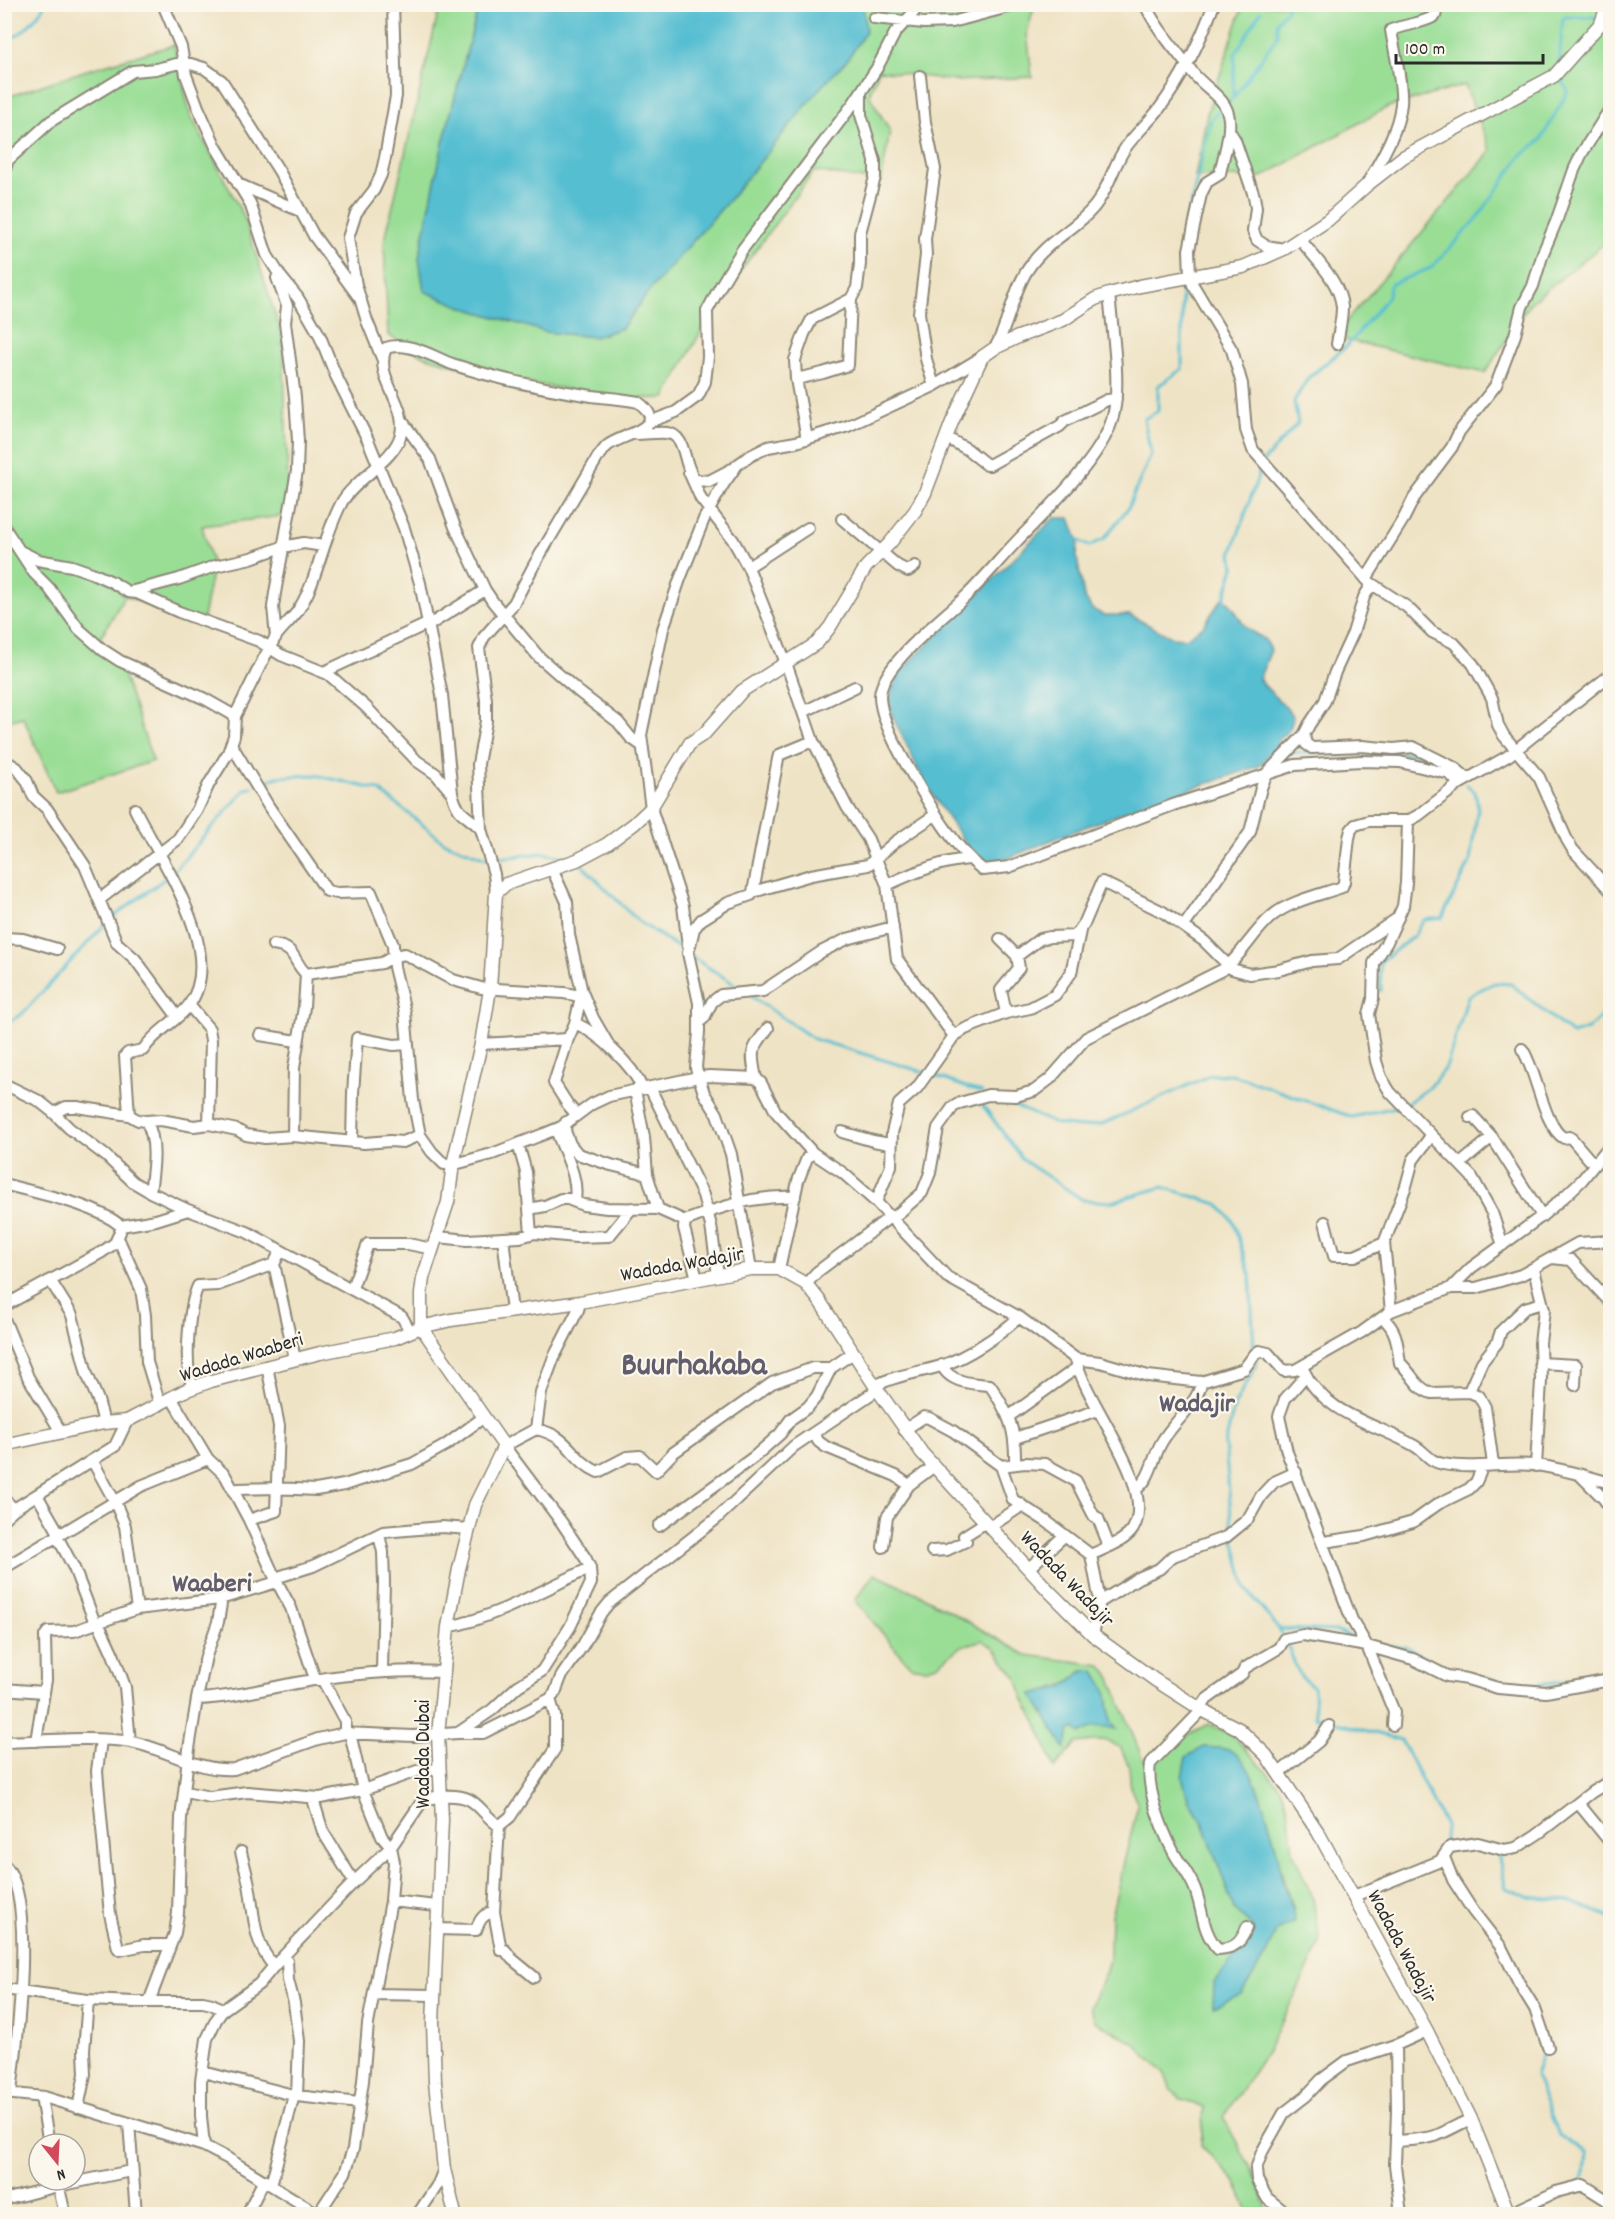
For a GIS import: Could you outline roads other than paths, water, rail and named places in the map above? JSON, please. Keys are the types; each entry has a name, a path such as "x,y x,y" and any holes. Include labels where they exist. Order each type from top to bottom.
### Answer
{"street":[{"path":"163,4 181,47 186,75 198,107 216,147 250,203 287,306 285,323 296,396 298,441 297,471 273,607 276,637"},
{"path":"393,4 396,96 385,158 381,176 374,190 356,213 348,238 361,300 382,358 383,370 402,421 430,459 456,526 485,590 539,657 618,722 631,738 641,745"},
{"path":"415,1329 423,1278 448,1202 453,1164 481,1044 490,989 496,893 494,874 481,829 478,764 486,721 486,700 479,648 484,637 514,603 534,565 608,445 644,428 649,422 676,412 698,396 705,382 708,357 707,310 742,250 861,92 895,33 921,4"},
{"path":"874,18 907,22 952,22 1020,4"},
{"path":"1145,4 1151,18 1201,82 1224,103 1229,116 1230,132 1220,174 1207,182 1201,194 1189,250 1190,276 1193,285 1232,350 1242,384 1246,430 1254,450 1369,581 1407,607 1432,632 1454,643 1462,651 1484,680 1492,698 1498,725 1539,777 1573,850 1611,890"},
{"path":"995,348 1018,287 1027,270 1051,242 1081,221 1094,208 1125,148 1159,110 1188,64 1214,4"},
{"path":"1366,185 1382,160 1401,104 1391,30 1424,23 1436,16 1438,4"},
{"path":"689,472 696,480 709,481 759,451 848,426 934,386 995,348 1063,320 1095,299 1190,276 1243,267 1284,249 1328,219 1366,185 1403,157 1554,76 1601,23 1608,4"},
{"path":"4,172 8,160 51,121 132,71 156,69 184,62 204,68 222,81 279,171 314,236 361,300"},
{"path":"920,76 925,122 935,170 919,313 926,358 934,386"},
{"path":"796,379 848,365 851,299 857,288 860,233 875,177 875,161 861,115 861,92"},
{"path":"1184,926 1250,832 1267,773 1304,735 1308,725 1325,701 1353,633 1369,581 1414,498 1452,447 1459,432 1496,385 1515,335 1522,307 1533,286 1574,170 1582,153 1611,109"},
{"path":"1230,132 1235,140 1254,195 1256,208 1253,231 1257,240 1266,246 1284,249"},
{"path":"238,183 300,211"},
{"path":"1300,239 1338,290 1342,303 1342,318 1337,344"},
{"path":"267,255 315,325 404,528 420,583 442,695 452,793 456,808 481,829"},
{"path":"1109,294 1116,399 1112,421 1104,440 1076,476 965,597 907,652 889,672 883,684 880,696 881,710 911,773 935,815 969,859 983,870 1009,867 1115,826 1295,765 1361,761 1400,762 1450,774 1464,782"},
{"path":"807,439 796,379 795,360 812,319 851,299"},
{"path":"382,358 386,348 394,345 407,347 473,371 516,382 638,402 646,408 649,422"},
{"path":"496,893 506,884 577,860 607,844 634,824 651,808 690,743 704,734 742,692 818,643 866,567 915,511 925,493 982,357"},
{"path":"947,438 989,465 1059,426 1065,420 1107,400 1116,399"},
{"path":"99,900 178,839 197,810 228,753 235,716 265,656 276,637 298,610 316,572 323,546 342,503 350,490 396,446 401,434 402,421"},
{"path":"635,433 668,433 679,439 689,472 701,499 733,540 748,567 786,663 813,741 847,807 868,839 886,885 897,959 954,1036"},
{"path":"737,465 723,485 696,536 665,622 641,735 641,745 651,808 683,906 689,963 699,1003 696,1061 698,1077 717,1114 731,1154 751,1269"},
{"path":"842,519 898,567 908,571 915,566"},
{"path":"4,527 34,573 49,588 79,629 103,650 235,716"},
{"path":"748,567 808,528"},
{"path":"128,592 179,579 215,566 251,558 282,547 304,543 323,546"},
{"path":"20,551 38,560 72,566 92,573 128,592 137,593 179,612 259,640 271,649 299,663 313,666 324,672 366,707 417,761 436,774 452,793"},
{"path":"324,672 429,624 485,590"},
{"path":"806,1284 817,1272 922,1193 930,1173 938,1128 953,1107 988,1095 1006,1096 1034,1091 1050,1079 1086,1038 1177,994 1230,965 1273,915 1284,908 1342,887 1349,838 1355,825 1369,821 1408,820 1419,816 1464,782 1491,767 1611,675"},
{"path":"803,712 855,687"},
{"path":"1304,735 1306,744 1312,748 1413,747 1455,768 1464,782"},
{"path":"753,892 763,831 770,805 772,781 779,755 813,741"},
{"path":"231,744 269,807 327,891 372,892 393,945 394,967 405,1012 413,1100 420,1136 444,1164 453,1164 492,1154 556,1129 576,1114 609,1096 698,1077 756,1078"},
{"path":"4,760 17,768 33,796 47,809 85,866 117,943 135,959 177,1016"},
{"path":"129,1114 125,1056 128,1053 143,1050 156,1032 189,1005 198,981 200,961 198,943 179,889 135,809"},
{"path":"688,946 694,929 701,920 728,903 751,895 753,892 811,875 868,865 895,842 935,815"},
{"path":"1408,820 1406,883 1402,910 1374,963 1373,999 1368,1014 1376,1061 1385,1085 1460,1164 1479,1188 1492,1213 1503,1245"},
{"path":"886,885 933,867 956,860 969,859"},
{"path":"552,868 567,902 569,935 581,994 611,1049"},
{"path":"876,1202 891,1166 890,1144 899,1104 917,1088 954,1036 973,1025 1006,1013 1030,1008 1055,995 1071,973 1080,931 1102,882 1163,912 1184,926 1237,972 1262,974 1312,961 1338,959 1398,918"},
{"path":"699,1022 704,1018 712,1002 721,995 763,992 847,939 893,927"},
{"path":"1017,956 1040,939 1069,938 1080,931"},
{"path":"4,938 23,939 57,949"},
{"path":"1000,939 1017,956 1019,968 1001,990 1006,1013"},
{"path":"273,945 285,946 291,950 300,968 306,974 304,1007 297,1041 292,1136"},
{"path":"306,974 382,963 394,956 405,954 453,980 490,989 581,994"},
{"path":"576,1114 568,1106 554,1083 575,1023 581,994"},
{"path":"189,1005 209,1029 211,1040 209,1124"},
{"path":"575,1023 611,1049 633,1071 694,1176 708,1211 718,1275"},
{"path":"768,1028 752,1053 751,1061 756,1078 776,1112 813,1153 843,1173 876,1202 947,1277 1019,1317 1077,1363 1098,1410 1119,1445 1136,1489 1139,1508 1133,1530 1125,1538 1090,1555"},
{"path":"260,1035 297,1041"},
{"path":"352,1142 352,1093 357,1038 394,1045 407,1044"},
{"path":"481,1044 568,1039"},
{"path":"1522,1049 1558,1133 1564,1138 1572,1139 1595,1163"},
{"path":"4,1084 39,1101 69,1128 106,1156 133,1182 150,1192 188,1210 247,1232 402,1317 415,1329 484,1417 562,1523 590,1568 591,1583 570,1628 542,1671 518,1686 492,1710 458,1732"},
{"path":"642,1089 647,1174 658,1209"},
{"path":"54,1113 66,1107 129,1114 138,1120 161,1120 194,1126 209,1124 237,1130 255,1137 292,1136 352,1142 404,1142 420,1136"},
{"path":"1470,1117 1473,1116 1481,1123 1492,1137 1542,1216"},
{"path":"146,1120 153,1150 150,1192"},
{"path":"566,1122 565,1131 570,1144 578,1154 647,1174"},
{"path":"556,1129 573,1172 576,1187 575,1200"},
{"path":"842,1132 890,1144"},
{"path":"1431,1136 1413,1160 1406,1186 1384,1243 1387,1315 1400,1348 1400,1363 1418,1385 1432,1393 1470,1392 1479,1396 1485,1407 1493,1464"},
{"path":"1460,1164 1492,1137"},
{"path":"518,1144 526,1172 531,1234"},
{"path":"1393,1725 1394,1712 1367,1646 1352,1620 1324,1542 1287,1452 1279,1416 1285,1399 1304,1371 1387,1315 1451,1288 1471,1269 1542,1216 1582,1180 1611,1145"},
{"path":"779,1269 798,1182 807,1158 813,1153"},
{"path":"4,1185 74,1203 114,1220 122,1226 156,1220 188,1210"},
{"path":"529,1209 545,1206 561,1199 575,1200 584,1205 607,1209 658,1209 684,1221 708,1211 739,1203 768,1197 795,1197"},
{"path":"352,1288 368,1244 435,1243 531,1234 576,1238 609,1236 632,1208"},
{"path":"684,1221 697,1279"},
{"path":"1325,1222 1334,1256 1355,1256 1384,1243"},
{"path":"4,1306 102,1252 118,1238 122,1226"},
{"path":"118,1238 141,1289 147,1362 160,1405"},
{"path":"503,1238 512,1311"},
{"path":"1451,1288 1476,1288 1534,1270 1549,1258 1578,1243 1611,1241"},
{"path":"280,1252 274,1264 296,1359"},
{"path":"1549,1258 1571,1260 1611,1302"},
{"path":"193,1387 189,1377 187,1357 198,1286 218,1285 274,1264"},
{"name":"Wadada Wadajir","path":"415,1329 512,1311 579,1302 751,1269 779,1269 806,1284 819,1300 904,1430 933,1467 1093,1635 1129,1663 1201,1710 1239,1729 1266,1755 1318,1832 1427,2031 1471,2119 1509,2214"},
{"path":"1534,1270 1544,1310 1536,1466"},
{"path":"50,1280 72,1315 87,1374 99,1400 104,1423"},
{"path":"536,1429 541,1392 554,1357 578,1310 579,1302"},
{"path":"1470,1392 1482,1362 1497,1343 1501,1331 1525,1308 1542,1303"},
{"path":"4,1742 101,1740 130,1742 224,1770 318,1739 348,1733 413,1736 458,1732 483,1733 550,1699 555,1694 561,1677 609,1604 716,1519 747,1487 794,1446 888,1378 942,1365 987,1342 1019,1317"},
{"path":"4,1319 28,1377 61,1431"},
{"name":"Wadada Waaberi","path":"4,1445 61,1431 127,1421 193,1387 267,1366 395,1338 415,1329"},
{"path":"1008,1417 1077,1363 1100,1362 1148,1376 1201,1382 1244,1369 1259,1351 1269,1353 1284,1371 1304,1371"},
{"path":"659,1526 735,1471 780,1434 791,1419 808,1407 817,1396 831,1368 853,1353"},
{"path":"1540,1363 1576,1365 1575,1385"},
{"path":"942,1365 945,1372 965,1383 990,1385 1008,1417 1015,1438 1015,1464"},
{"path":"249,1520 276,1511 279,1426 267,1366"},
{"path":"504,1446 536,1429 549,1432 566,1442 580,1460 598,1472 627,1457 640,1456 656,1471 673,1453 772,1383 813,1368 831,1368"},
{"path":"1304,1371 1317,1393 1328,1401 1355,1418 1415,1445 1431,1461 1480,1467 1493,1464 1536,1466 1611,1483"},
{"path":"1136,1489 1144,1481 1162,1440 1197,1395 1201,1382"},
{"path":"4,1865 11,1871 18,1903 22,1952 22,1992 8,2093 44,2097 204,2146 318,2214 345,2173 353,2149 363,2081 368,2024 391,1901 394,1862 391,1847 382,1837 363,1790 345,1721 319,1679 291,1608 249,1520 225,1475 208,1459 172,1399"},
{"path":"1015,1438 1098,1410"},
{"path":"234,1491 276,1488 316,1490 344,1485 412,1464 446,1444 484,1417"},
{"path":"904,1430 924,1417 953,1431 1001,1466 1013,1500 1090,1555 1100,1602 1093,1635"},
{"path":"4,1518 14,1509 115,1446 127,1421"},
{"path":"813,1434 826,1447 896,1476 909,1485"},
{"name":"Wadada Dubai","path":"454,2214 444,2169 435,2082 433,2023 442,1796 438,1735 442,1671 448,1627 475,1505 504,1446"},
{"path":"4,1568 141,1486 208,1459"},
{"path":"92,1460 115,1502 128,1538 137,1609"},
{"path":"1001,1466 1045,1464 1076,1481 1094,1516 1098,1518 1109,1546"},
{"path":"883,1547 887,1517 909,1485 933,1467"},
{"path":"1324,1542 1364,1536 1413,1522 1438,1504 1469,1489 1476,1482 1480,1467"},
{"path":"735,1471 747,1487"},
{"path":"1100,1602 1138,1578 1159,1569 1173,1556 1226,1537 1248,1518 1261,1496 1274,1482 1296,1472"},
{"path":"1579,1474 1611,1508"},
{"path":"37,1495 74,1568 96,1623 113,1654 124,1687 130,1742"},
{"path":"4,1499 14,1509"},
{"path":"932,1551 948,1550 966,1541 964,1536 1017,1509 1020,1503"},
{"path":"36,1741 47,1667 45,1636 48,1632 74,1631 137,1609 220,1599 313,1566 389,1532 442,1527 469,1529"},
{"path":"379,1535 383,1552 384,1582 382,1671"},
{"path":"1029,1568 1064,1536"},
{"path":"448,1627 494,1612 590,1568"},
{"path":"149,2002 175,1933 178,1913 181,1818 188,1761 197,1699 206,1656 218,1622 220,1599"},
{"path":"1247,1927 1239,1944 1230,1948 1218,1949 1209,1940 1194,1888 1174,1852 1152,1796 1148,1776 1150,1764 1201,1710 1207,1699 1242,1674 1245,1668 1279,1648 1284,1639 1303,1635 1367,1646 1413,1659 1446,1676 1498,1688 1546,1692 1611,1680"},
{"path":"197,1699 236,1695 319,1679 382,1671 442,1671"},
{"path":"4,1689 43,1692"},
{"path":"534,1977 512,1959 505,1950 501,1950 494,1912 499,1826 510,1816 555,1749 555,1716 550,1699"},
{"path":"1279,1773 1320,1741 1329,1725"},
{"path":"101,1740 97,1771 110,1914 118,1948 120,1950 144,1945 170,1945"},
{"path":"185,1792 210,1797 247,1792 312,1799 363,1790 417,1771 439,1769"},
{"path":"1354,1896 1412,1874 1444,1857 1450,1847 1479,1843 1504,1850 1516,1848 1579,1804 1592,1792 1611,1781"},
{"path":"204,2146 201,2116 207,2039 223,2010 259,1984 354,1882 391,1847 426,1799 463,1796 473,1800 499,1826"},
{"path":"312,1799 322,1832 354,1882"},
{"path":"1579,1804 1611,1842"},
{"path":"241,1852 249,1886 252,1917 265,1955 274,1966"},
{"path":"1444,1857 1453,1880 1501,1947 1535,2009 1548,2047"},
{"path":"391,1901 437,1906"},
{"path":"436,1929 476,1930 485,1914 494,1912"},
{"path":"247,2214 267,2183 295,2095 299,2041 294,2003 288,1980 287,1961 284,1956"},
{"path":"4,1989 88,2000 203,2002 223,2010"},
{"path":"374,1994 434,1995"},
{"path":"78,2108 86,2074 84,2051 88,2000"},
{"path":"1287,2214 1267,2198 1257,2180 1256,2169 1262,2152 1284,2113 1306,2096 1335,2068 1427,2031"},
{"path":"1395,2045 1395,2165 1401,2214"},
{"path":"203,2072 295,2095 359,2103"},
{"path":"44,2097 42,2103 48,2132"},
{"path":"1396,2141 1419,2140 1438,2135 1454,2125 1471,2119"},
{"path":"129,2123 136,2214"},
{"path":"418,2214 438,2184 444,2169"},
{"path":"87,2178 131,2171"},
{"path":"1509,2214 1556,2192 1583,2185 1611,2202"},
{"path":"4,2200 29,2192"},
{"path":"60,2192 65,2214"}],"water":[{"path":"479,5 863,5 866,31 847,60 821,87 729,200 650,290 622,328 594,337 546,332 465,308 424,291 419,258 443,143"},
{"path":"1054,518 1070,518 1078,540 1077,558 1084,597 1092,609 1103,615 1130,615 1171,637 1186,638 1203,626 1222,599 1230,604 1247,628 1268,644 1271,650 1259,679 1293,717 1290,729 1280,738 1276,748 1259,766 1111,817 1006,859 981,862 972,855 922,777 893,716 890,697 893,686 911,661"},
{"path":"1088,1670 1095,1671 1106,1690 1111,1721 1116,1729 1097,1727 1080,1734 1074,1728 1069,1731 1065,1749 1032,1694 1060,1688"},
{"path":"1204,1747 1232,1751 1243,1760 1250,1771 1272,1831 1282,1880 1294,1916 1294,1923 1276,1931 1266,1954 1241,1995 1213,2007 1214,1983 1255,1930 1234,1909 1203,1822 1189,1802 1182,1777 1186,1757"}],"waterway":[{"path":"4,41 16,36 28,26 45,4"},
{"path":"1182,275 1183,238 1211,119 1233,98 1277,37 1277,21 1287,9 1287,4"},
{"path":"1233,97 1235,54 1261,11"},
{"path":"1559,64 1563,17 1599,17"},
{"path":"1224,600 1234,567 1232,552 1263,462 1298,423 1294,401 1308,378 1348,345 1387,298 1391,284 1431,268 1476,220 1521,156 1541,140 1568,91 1559,74"},
{"path":"1078,540 1089,546 1104,539 1128,508 1151,454 1144,419 1158,411 1158,386 1182,369 1182,282"},
{"path":"1276,748 1283,751"},
{"path":"1292,752 1313,753"},
{"path":"1322,753 1385,753"},
{"path":"1400,753 1412,753 1426,759"},
{"path":"259,784 277,777 315,775 379,790 444,842 486,858"},
{"path":"1381,991 1380,962 1414,936 1424,920 1442,918 1470,862 1478,807 1475,792 1466,784"},
{"path":"4,1025 22,1014 108,921 171,874 245,790 252,787"},
{"path":"492,859 543,853 569,858"},
{"path":"580,863 638,921 684,951"},
{"path":"692,957 742,989"},
{"path":"1406,1104 1431,1086 1447,1065 1468,996 1494,983 1511,984 1572,1034 1588,1029 1610,1008"},
{"path":"752,997 814,1039 927,1073 982,1093"},
{"path":"999,1099 1056,1124 1081,1127 1103,1124 1211,1075 1231,1074 1352,1117 1400,1106"},
{"path":"979,1100 1023,1160 1083,1200 1111,1202 1163,1187 1218,1204 1233,1221 1250,1275 1254,1349"},
{"path":"1232,1528 1225,1444 1235,1404 1257,1365 1255,1359"},
{"path":"1233,1535 1246,1589 1283,1637"},
{"path":"1279,1629 1335,1631 1356,1639"},
{"path":"1286,1643 1301,1677 1314,1687 1315,1717 1401,1740 1445,1826 1443,1848 1446,1850"},
{"path":"1377,1644 1407,1648 1443,1668 1513,1684"},
{"path":"1523,1686 1597,1677"},
{"path":"1496,1852 1506,1888 1528,1897 1569,1901 1610,1917"},
{"path":"1544,2048 1535,2076 1559,2135 1586,2154 1583,2183"}],"district":[{"name":"Buurhakaba","path":"694,1362"},
{"name":"Wadajir","path":"1197,1402"},
{"name":"Waaberi","path":"212,1582"}]}
